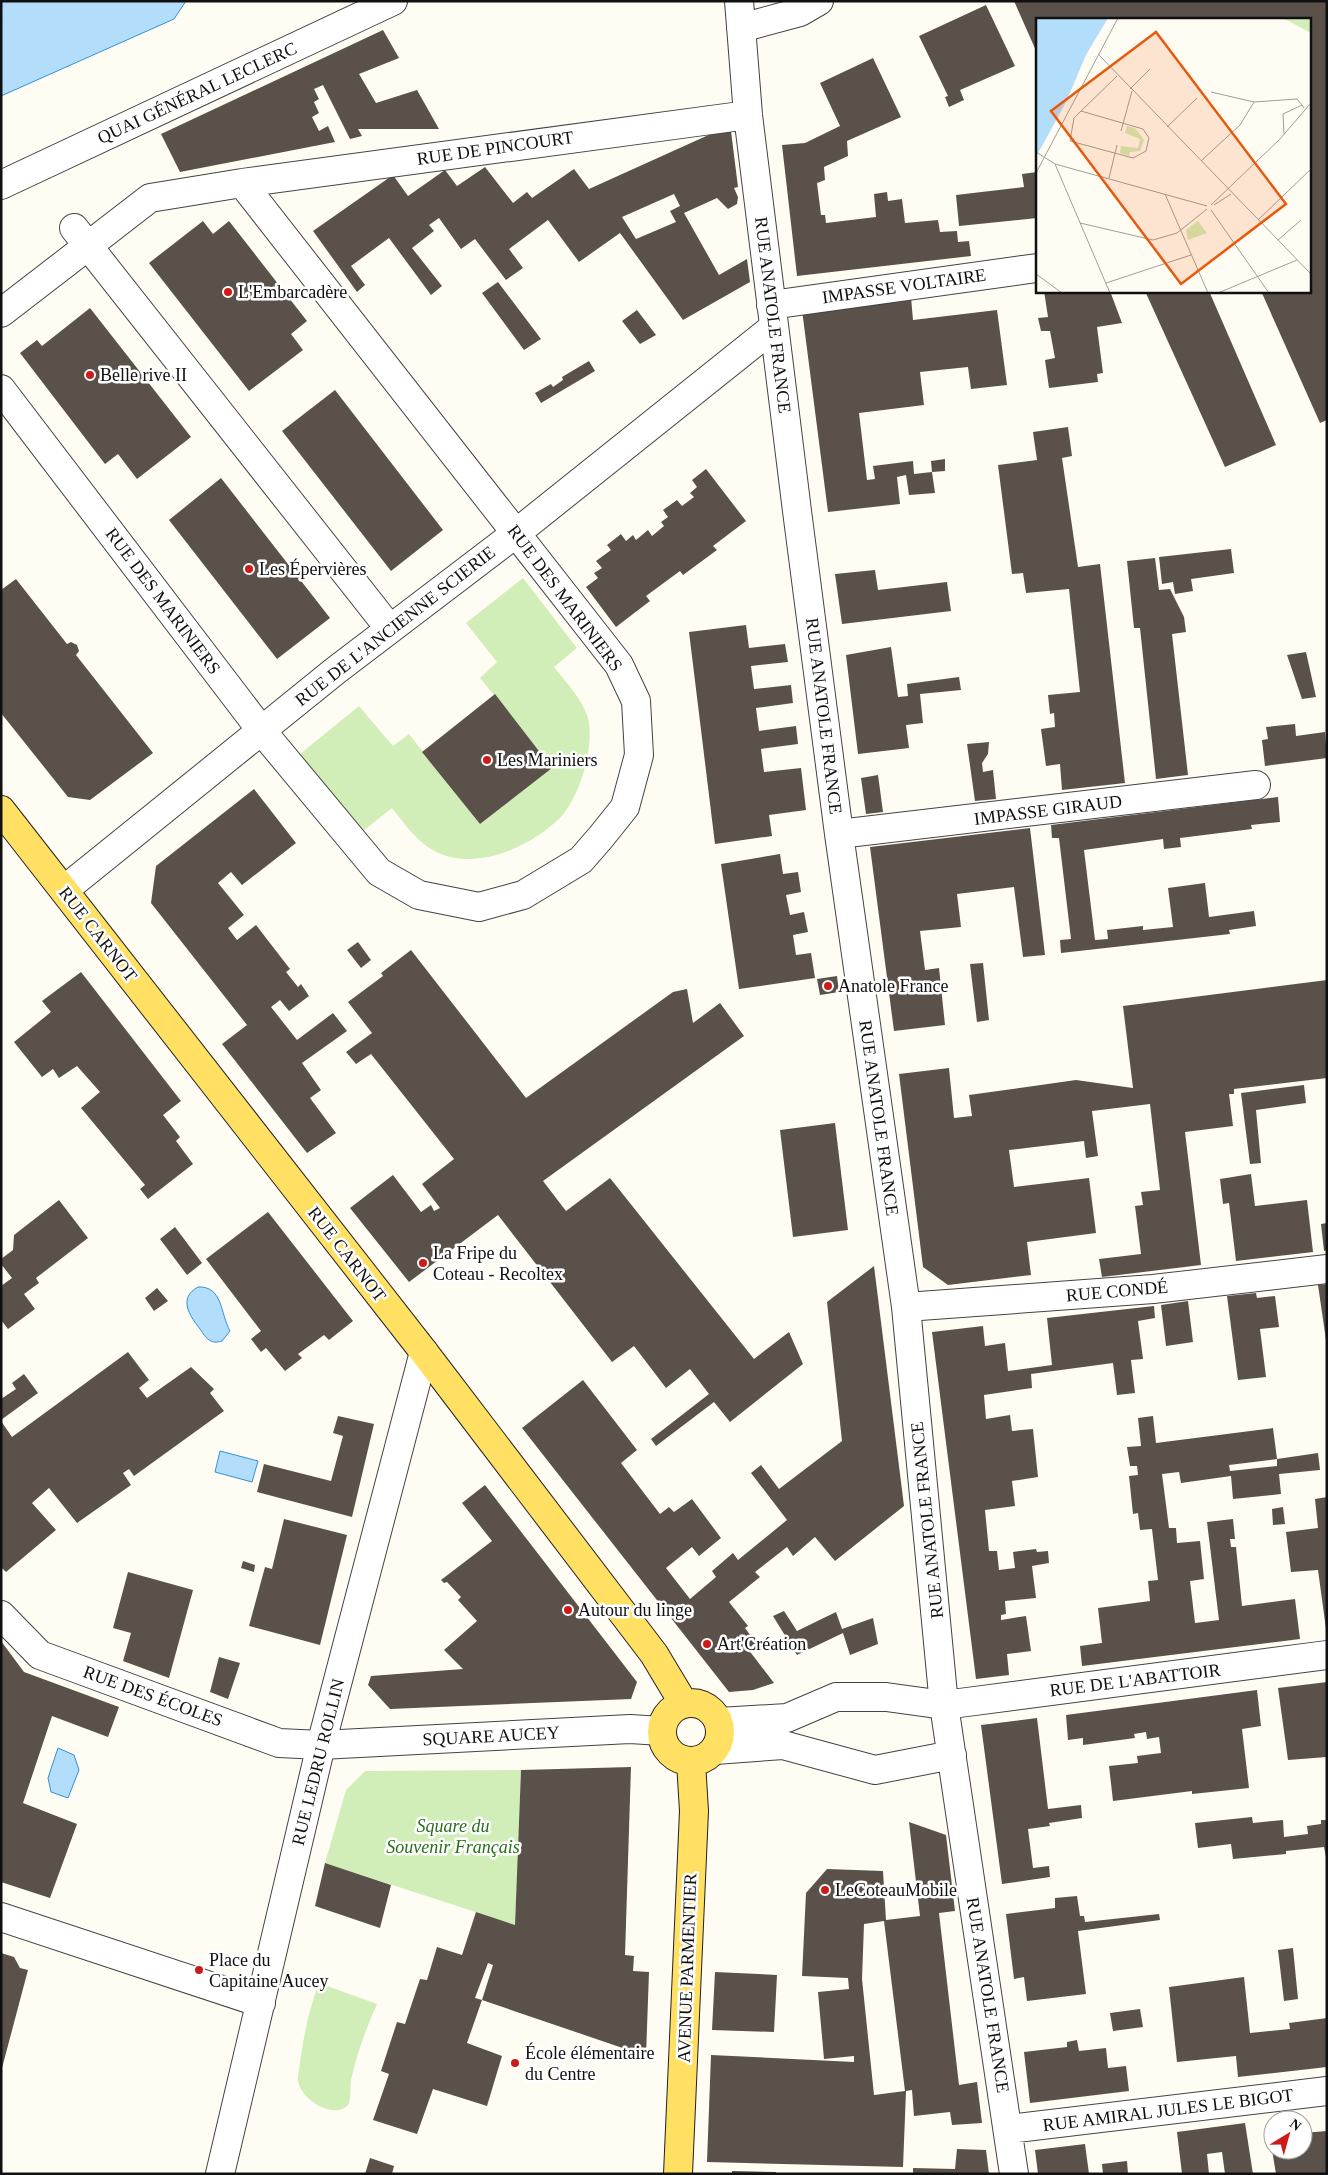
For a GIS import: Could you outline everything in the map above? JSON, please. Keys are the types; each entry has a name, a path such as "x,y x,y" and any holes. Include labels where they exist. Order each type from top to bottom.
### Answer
{"main road":[{"name":"RUE CARNOT","path":"1,810 424,1352 654,1654 684,1704"},
{"path":"703,1756 682,1761 667,1749 663,1741 662,1731 668,1713 684,1704 701,1704 709,1708 719,1722"},
{"name":"AVENUE PARMENTIER","path":"678,2174 694,1811 703,1756 721,1732 719,1722"}],"street":[{"name":"QUAI GÉNÉRAL LECLERC","path":"1,185 37,181 393,1"},
{"name":"RUE ANATOLE FRANCE","path":"739,1 748,115 839,834 906,1307 944,1705 1014,2174"},
{"path":"741,28 800,12 819,1"},
{"name":"RUE DE PINCOURT","path":"242,183 748,115"},
{"path":"1,313 81,237 150,198 242,183"},
{"name":"RUE DES MARINIERS","path":"1,389 261,730 379,872 419,896 478,907 523,895 581,860 625,806 639,755 636,700 619,665 242,183"},
{"path":"81,237 390,629"},
{"name":"IMPASSE VOLTAIRE","path":"773,316 1036,268"},
{"name":"RUE DE L'ANCIENNE SCIERIE","path":"64,890 335,671 515,534 773,316"},
{"name":"IMPASSE GIRAUD","path":"839,834 1256,785"},
{"name":"RUE CONDÉ","path":"906,1307 1152,1289 1327,1269"},
{"name":"RUE LEDRU ROLLIN","path":"220,2174 321,1745 424,1352"},
{"name":"RUE DES ÉCOLES","path":"1,1616 40,1655 279,1743 321,1745"},
{"name":"RUE DE L'ABATTOIR","path":"944,1705 1327,1655"},
{"path":"719,1722 787,1718 836,1697 886,1697 944,1705"},
{"name":"SQUARE AUCEY","path":"321,1745 630,1729 662,1731"},
{"path":"703,1756 782,1745 875,1770 952,1755"},
{"path":"1,1917 261,2003"},
{"name":"RUE AMIRAL JULES LE BIGOT","path":"1008,2129 1327,2090"}],"green space":[{"path":"523,578 577,648 554,667 582,704 586,711 590,729 584,771 567,809 560,818 533,839 516,848 482,858 464,859 447,856 431,849 415,836 392,808 363,831 300,754 359,706 393,746 409,734 480,824 552,767 480,678 497,662 466,623"},
{"name":"Square du Souvenir Français","path":"521,1770 515,1925 325,1863 346,1790 365,1771"},
{"path":"319,1983 377,2004 356,2060 351,2080 349,2104 338,2110 327,2109 312,2101 304,2094 298,2081 305,2032 312,2002"}],"water":[{"path":"1,1 186,1 174,19 1,96"},
{"path":"198,1287 212,1291 220,1302 230,1331 222,1341 214,1342 208,1339 189,1312 187,1307 188,1296"},
{"path":"220,1451 258,1461 252,1482 215,1472"},
{"path":"58,1748 74,1755 79,1770 68,1798 51,1792 48,1778"}],"building":[{"path":"1014,1 1327,1 1327,420 1320,423 1261,292 1310,292 1310,18 1036,18 1036,51"},
{"path":"986,5 1015,66 960,90 964,100 949,107 945,97 948,96 919,36"},
{"path":"383,30 399,58 359,74 376,103 417,90 439,129 358,129 362,136 350,139 323,85 314,89 319,99 314,102 319,113 312,117 319,131 328,126 335,142 180,172 161,134"},
{"path":"873,58 901,117 847,141 848,156 824,167 825,180 817,183 821,215 825,215 826,223 876,217 874,194 887,192 888,201 902,199 905,223 938,220 940,232 957,231 958,242 969,241 971,256 797,276 782,145 805,143 840,126 820,83"},
{"path":"724,128 731,131 738,187 734,188 738,197 737,204 728,209 717,198 684,213 719,275 747,259 750,282 683,320 620,233 579,262 548,220 509,249 523,268 506,280 475,239 461,249 439,218 429,225 434,231 412,248 442,286 431,295 389,238 351,266 365,285 357,292 313,231 393,175 408,196 445,170 457,186 485,167 513,203 527,192 532,198 574,169 589,189","holes":["674,194 680,206 670,211 676,222 636,239 622,217"]},
{"path":"1036,172 1036,218 959,226 956,195 1024,187 1022,174"},
{"name":"L'Embarcadère","path":"203,221 213,234 229,221 307,321 291,334 303,350 249,391 149,263"},
{"path":"498,282 541,339 524,350 482,293"},
{"path":"1044,292 1110,292 1122,323 1097,327 1103,373 1097,374 1098,382 1049,388 1045,360 1055,358 1050,331 1041,331 1038,318 1048,317"},
{"path":"1145,292 1209,292 1276,445 1225,467"},
{"path":"911,297 913,320 997,310 1007,385 971,389 968,367 920,372 924,405 859,413 867,480 875,479 873,466 913,461 914,474 932,472 935,493 909,495 906,475 897,477 900,504 828,512 802,310"},
{"name":"Belle rive II","path":"90,308 191,437 137,479 118,454 105,464 20,353 37,340 42,346"},
{"path":"637,310 656,335 640,344 622,321"},
{"path":"589,361 595,371 541,403 535,393 551,384 553,387 563,380 562,377"},
{"name":"Les Épervières","path":"335,390 443,530 391,571 282,431"},
{"path":"1068,427 1072,456 1062,458 1078,567 1100,564 1125,783 1062,790 1060,764 1046,766 1041,729 1055,727 1054,713 1050,714 1048,695 1080,692 1069,589 1026,593 1023,573 1012,574 998,465 1037,460 1033,432"},
{"path":"945,459 945,471 932,472 931,461"},
{"path":"706,469 746,521 713,546 717,550 683,575 680,571 646,596 650,601 616,627 586,587 598,578 594,573 602,568 596,561 611,550 607,545 621,534 626,541 633,535 636,540 648,530 652,536 664,526 661,522 668,517 663,510 677,500 682,506 694,497 690,493 697,487 692,480"},
{"name":"Les Épervières","path":"221,478 330,618 277,659 169,520"},
{"path":"1231,549 1234,573 1191,579 1193,591 1175,594 1173,582 1162,584 1159,557"},
{"path":"1155,558 1159,590 1170,589 1184,617 1186,632 1172,634 1188,775 1156,779 1140,628 1134,628 1127,561"},
{"path":"875,570 878,590 947,582 951,611 842,624 835,574"},
{"path":"16,579 67,644 71,642 77,645 79,651 76,655 153,753 90,800 68,797 1,713 1,590"},
{"path":"746,625 749,648 785,644 788,662 751,666 754,689 791,685 793,703 756,708 759,731 796,726 798,744 761,749 764,772 801,768 806,810 769,815 772,836 715,844 689,632"},
{"path":"891,647 898,697 908,696 907,684 959,677 961,690 920,694 923,723 906,725 909,748 858,754 846,655"},
{"path":"1306,652 1316,697 1302,699 1287,655"},
{"name":"Les Mariniers","path":"495,694 552,768 480,824 422,752"},
{"path":"1295,724 1296,736 1325,732 1327,758 1265,766 1262,740 1268,739 1266,727"},
{"path":"989,742 988,754 982,763 983,772 993,770 996,799 975,801 967,744"},
{"path":"878,775 883,812 866,814 861,778"},
{"path":"254,789 296,843 242,885 231,872 218,883 244,915 228,928 237,940 256,925 290,969 286,972 298,987 301,984 309,996 289,1011 280,1000 271,1007 297,1040 333,1013 347,1031 302,1063 321,1090 310,1098 336,1133 307,1153 222,1044 247,1025 151,903 156,866"},
{"path":"1278,797 1280,822 1251,825 1252,829 1180,838 1181,847 1164,849 1163,839 1084,850 1095,940 1108,939 1107,930 1143,926 1143,930 1173,927 1168,888 1205,883 1209,917 1254,911 1256,926 1229,930 1230,934 1061,953 1060,940 1071,939 1059,838 1052,838 1051,825"},
{"path":"1030,828 1045,955 1023,957 1014,887 957,894 961,927 920,931 925,970 939,968 945,1025 894,1031 870,847"},
{"path":"780,854 783,874 798,872 801,892 786,895 790,915 804,912 808,932 793,935 796,955 811,953 815,978 739,989 721,864"},
{"path":"358,942 371,960 361,968 347,950"},
{"path":"411,950 526,1098 673,992 687,989 693,1023 720,1003 744,1036 543,1181 566,1211 610,1178 754,1359 789,1332 803,1364 730,1422 714,1402 656,1446 651,1439 709,1394 690,1369 666,1388 634,1346 612,1362 498,1215 409,1282 350,1208 393,1175 421,1212 431,1205 434,1211 440,1208 422,1184 454,1159 371,1054 356,1064 346,1052 372,1033 348,1002 383,976 381,973"},
{"path":"983,963 989,1020 977,1022 970,964"},
{"path":"81,972 181,1101 163,1115 180,1137 176,1141 193,1164 148,1199 140,1189 145,1185 81,1108 100,1092 77,1066 59,1078 53,1069 42,1077 14,1042 51,1012 42,1001"},
{"name":"Anatole France","path":"837,976 839,992 820,995 817,979"},
{"path":"1327,980 1327,1078 1234,1089 1234,1094 1229,1094 1233,1126 1185,1132 1201,1265 1102,1277 1099,1259 1141,1254 1135,1206 1143,1205 1141,1192 1160,1190 1150,1104 1092,1111 1098,1156 1086,1158 1084,1141 1009,1150 1014,1187 1089,1178 1096,1233 1027,1242 1031,1275 948,1285 923,1267 899,1074 949,1068 954,1118 972,1116 969,1095 1076,1080 1133,1088 1123,1006"},
{"path":"1304,1085 1306,1103 1256,1110 1261,1163 1250,1164 1241,1093"},
{"path":"835,1123 848,1230 793,1237 780,1130"},
{"path":"1251,1174 1255,1206 1307,1200 1313,1252 1236,1261 1229,1203 1223,1204 1220,1179"},
{"path":"59,1200 88,1238 36,1278 39,1283 24,1294 35,1309 8,1329 1,1320 1,1286 12,1278 1,1264 1,1259 13,1250 14,1235"},
{"path":"268,1212 353,1321 329,1340 324,1335 298,1354 302,1358 285,1371 266,1348 261,1352 251,1339 261,1331 206,1259"},
{"path":"1327,1223 1327,1250 1324,1251 1321,1224"},
{"path":"175,1227 202,1263 187,1275 160,1239"},
{"path":"874,1266 904,1506 835,1561 815,1537 793,1556 787,1547 755,1572 760,1577 729,1602 748,1626 745,1628 756,1643 748,1649 774,1683 753,1690 729,1692 522,1428 583,1380 637,1450 621,1463 660,1514 669,1507 674,1512 692,1499 721,1538 699,1556 692,1547 666,1568 690,1599 716,1577 712,1571 733,1553 738,1560 787,1520 751,1473 761,1465 779,1489 842,1441 827,1302"},
{"path":"1327,1284 1327,1340 1326,1340 1318,1285"},
{"path":"157,1288 168,1301 154,1311 145,1298"},
{"path":"1256,1293 1257,1298 1275,1296 1279,1327 1260,1329 1266,1377 1238,1380 1227,1296"},
{"path":"1188,1301 1193,1342 1166,1346 1161,1305"},
{"path":"1154,1306 1155,1318 1138,1321 1143,1359 1131,1360 1135,1393 1117,1395 1113,1363 1031,1374 1032,1388 984,1395 986,1419 1010,1415 1012,1431 1033,1429 1038,1477 1012,1481 1015,1506 985,1510 989,1551 997,1551 999,1570 1015,1568 1013,1552 1036,1549 1037,1552 1048,1551 1049,1563 1032,1566 1036,1598 1005,1601 1006,1614 1001,1615 1001,1620 1026,1616 1031,1651 1007,1654 1009,1675 976,1679 932,1332 983,1326 985,1346 1005,1343 1008,1371 1052,1365 1047,1318"},
{"path":"128,1352 149,1380 139,1388 147,1398 191,1367 214,1389 210,1393 224,1411 134,1476 129,1469 123,1473 131,1485 77,1523 49,1488 32,1503 56,1530 6,1572 1,1567 1,1421 12,1437"},
{"path":"24,1374 38,1393 1,1420 1,1399 16,1389 12,1383"},
{"path":"338,1416 374,1424 352,1517 257,1492 264,1464 331,1481 343,1436 333,1433"},
{"path":"1153,1416 1156,1443 1273,1428 1277,1459 1318,1453 1320,1470 1279,1474 1281,1494 1233,1499 1231,1476 1181,1483 1179,1472 1162,1474 1169,1528 1176,1528 1177,1543 1200,1541 1204,1579 1190,1581 1195,1623 1219,1620 1207,1522 1233,1519 1235,1539 1230,1539 1231,1547 1236,1547 1242,1606 1295,1599 1300,1639 1082,1666 1080,1646 1102,1643 1098,1608 1150,1601 1148,1581 1158,1580 1152,1529 1140,1530 1138,1513 1133,1514 1129,1476 1138,1475 1137,1466 1130,1466 1127,1447 1141,1446 1138,1418","holes":["1277,1459 1277,1466 1230,1471 1229,1465"]},
{"path":"485,1485 637,1682 631,1699 390,1709 368,1685 371,1676 463,1669 444,1650 477,1621 458,1600 461,1597 447,1582 444,1583 441,1580 492,1541 462,1503"},
{"path":"1327,1497 1326,1629 1318,1570 1291,1572 1286,1532 1318,1528 1315,1499"},
{"path":"1283,1507 1285,1524 1273,1525 1272,1509"},
{"path":"284,1519 347,1535 320,1645 249,1626 265,1567 272,1569"},
{"path":"243,1561 255,1565 254,1572 241,1568"},
{"path":"128,1572 193,1590 169,1678 123,1661 131,1633 113,1628"},
{"path":"784,1611 797,1631 836,1612 842,1629 873,1618 878,1644 850,1655 843,1633 797,1655 773,1616"},
{"path":"1,1641 24,1672 119,1707 108,1737 52,1716 23,1803 77,1824 50,1898 1,1882"},
{"path":"219,1657 240,1663 228,1699 210,1692"},
{"path":"1327,1682 1327,1757 1288,1760 1278,1688"},
{"path":"1257,1690 1261,1726 1242,1729 1249,1788 1192,1794 1192,1791 1113,1801 1109,1766 1138,1763 1137,1756 1161,1753 1159,1737 1147,1739 1146,1732 1134,1734 1135,1738 1083,1745 1083,1738 1068,1740 1066,1715"},
{"path":"1037,1718 1048,1809 1081,1805 1082,1818 1049,1823 1050,1826 1028,1829 1033,1868 1049,1866 1050,1877 1002,1884 981,1725"},
{"path":"631,1767 625,1955 634,1956 633,1971 649,1972 646,2056 482,2000 467,2043 502,2056 487,2106 433,2089 417,2134 373,2120 389,2074 381,2071 397,2022 405,2024 420,1979 427,1980 437,1947 462,1955 476,1912 515,1925 521,1770","holes":["488,1963 493,1965 482,2000 475,1998"]},
{"path":"1252,1817 1253,1823 1283,1820 1284,1837 1308,1834 1307,1826 1321,1824 1321,1820 1327,1820 1327,1862 1324,1847 1286,1851 1286,1854 1233,1859 1231,1844 1198,1848 1195,1823"},
{"path":"909,1822 946,1835 955,1911 939,1913 959,2085 977,2082 982,2123 952,2125 950,2112 914,2116 912,2090 906,2091 903,2167 707,2162 711,2055 854,2062 854,2056 824,2059 818,1992 849,1989 848,1978 802,1976 806,1893 827,1869 883,1871 886,1920 920,1916","holes":["884,1921 905,2091 874,2095 862,1979 864,1924"]},
{"path":"325,1863 391,1885 380,1928 315,1906"},
{"path":"1077,1896 1080,1916 1084,1916 1085,1922 1159,1914 1160,1920 1078,1931 1086,1994 1027,2001 1024,1977 1014,1979 1006,1914 1055,1908 1055,1898"},
{"path":"1293,1948 1298,1999 1284,2001 1278,1950"},
{"path":"1,1953 14,1957 20,1968 28,1970 2,2068"},
{"path":"715,1972 777,1975 774,2032 712,2030"},
{"path":"1244,1977 1250,2033 1290,2029 1289,2023 1327,2018 1327,2067 1238,2077 1236,2056 1177,2062 1169,1987"},
{"path":"1140,2009 1143,2027 1113,2031 1110,2013"},
{"path":"1077,2040 1079,2051 1106,2048 1108,2068 1126,2066 1129,2091 1030,2103 1024,2052 1067,2047 1067,2042"},
{"path":"1245,2123 1253,2174 1225,2174 1222,2152 1207,2154 1209,2174 1182,2174 1177,2132"},
{"path":"1327,2131 1327,2174 1276,2174 1274,2160 1313,2160 1313,2132"},
{"path":"1085,2144 1089,2174 1038,2174 1035,2150"},
{"path":"957,2149 986,2150 989,2174 913,2174 913,2168 955,2169"},
{"path":"370,2158 394,2166 392,2174 365,2174"},
{"path":"1127,2161 1128,2174 1103,2174 1102,2164"},
{"path":"732,2171 776,2172 776,2174 732,2174"}],"place":[{"name":"L'Embarcadère","path":"228,292"},
{"name":"Belle rive II","path":"90,375"},
{"name":"Les Épervières","path":"249,569"},
{"name":"Les Mariniers","path":"487,760"},
{"name":"Anatole France","path":"828,986"},
{"name":"La Fripe du Coteau - Recoltex","path":"423,1263"},
{"name":"Autour du linge","path":"568,1610"},
{"name":"Art'Création","path":"707,1644"},
{"name":"LeCoteauMobile","path":"825,1890"},
{"name":"Place du Capitaine Aucey","path":"199,1970"},
{"name":"École élémentaire du Centre","path":"515,2063"}]}
